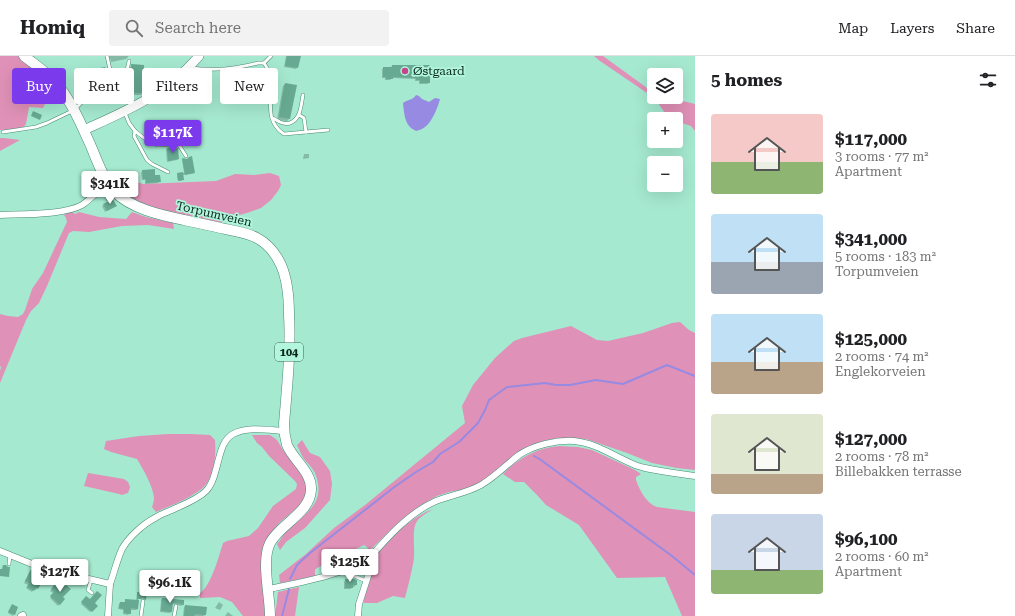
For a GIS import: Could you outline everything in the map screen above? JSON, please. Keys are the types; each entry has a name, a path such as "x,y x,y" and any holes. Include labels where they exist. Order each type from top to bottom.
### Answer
{"main road":[{"path":"188,68 199,56"},
{"name":"Torpumveien","path":"28,57 55,82 66,97 84,130 104,175 119,195 130,203 160,215 239,231 264,243 278,258 284,273 289,295 290,344 284,431 287,444 308,477 311,489 307,503 277,533 270,543 267,554 270,616"},
{"path":"84,130 142,102"}],"street":[{"path":"0,215 71,210 83,204 110,185"},
{"path":"108,616 110,584 122,550 129,539 153,518 192,500 207,490 214,479 223,446 232,434 242,430 252,429 284,431"},
{"path":"268,589 314,579 334,573 357,563 366,562 384,540 397,528 427,506 442,499 475,489 485,483 520,455 530,449 548,443 563,441 584,443 598,447 637,466 662,472 695,476"},
{"path":"0,551 45,568 110,584"},
{"path":"358,616 358,604 370,570 366,562"}],"lane":[{"path":"107,56 110,68"},
{"path":"212,70 224,70 264,63 271,56"},
{"path":"128,68 129,61"},
{"path":"264,63 272,78 270,99 271,113 275,126 284,134 328,130"},
{"path":"272,118 281,123 287,124 293,122 299,115 303,95"},
{"path":"3,132 36,127 47,123 74,110 80,104"},
{"path":"125,111 129,123 134,131 157,145 176,144 186,156"},
{"path":"299,115 304,118 306,132"},
{"path":"134,131 134,136 147,160 168,172"},
{"path":"108,200 107,196 110,185"},
{"path":"9,564 10,555"},
{"path":"39,578 45,568"},
{"path":"59,572 59,578 64,583"},
{"path":"352,575 366,581"},
{"path":"91,580 88,590 92,593"},
{"path":"142,616 143,601"},
{"path":"174,616 176,606"}],"shaded area":[{"path":"0,56 18,56 33,68 12,68 12,104 45,104 43,108 29,107 26,124 22,129 0,130"},
{"path":"594,56 603,56 647,88 647,93"},
{"path":"416,95 429,102 435,98 440,99 428,125 416,131 407,123 403,103"},
{"path":"683,101 695,104 695,131 691,126 683,123 683,112 664,112 659,104 683,104"},
{"path":"0,138 4,138 20,140 0,151"},
{"path":"270,173 279,176 281,185 271,200 261,208 228,218 221,223 180,215 151,207 126,194 118,186 114,175 143,184 216,181 235,174 254,175"},
{"path":"67,212 72,212 75,214 79,212 99,217 126,219 132,212 146,217 173,223 174,229 148,225 122,226 89,232 73,231 69,233 39,303 31,311 26,320 0,383 0,314 18,317 23,314 32,289 43,273 67,222 64,215"},
{"path":"680,322 695,333 695,470 652,463 586,439 558,438 543,441 526,448 474,486 437,496 421,505 401,520 369,551 364,545 317,568 315,570 315,576 280,583 279,575 306,554 334,528 365,505 465,423 462,406 473,385 495,358 514,341 571,326 597,340 608,341"},
{"path":"168,434 210,435 215,440 214,462 210,478 198,492 184,500 156,512 152,507 154,498 152,488 137,459 104,449 106,441 139,436"},
{"path":"252,435 270,435 277,440 283,450 299,467 308,487 304,502 279,523 266,540 265,616 243,616 232,602 220,597 200,598 200,593 211,578 223,543 249,536 258,528 273,506 296,489 297,484 295,481 269,456"},
{"path":"302,440 310,453 320,457 330,471 332,484 330,500 305,528 286,542 280,550 277,544 284,534 305,515 316,502 318,494 318,484 315,473 304,459 297,445"},
{"path":"559,446 578,447 592,450 635,470 641,474 636,477 639,488 647,500 657,507 695,512 695,616 682,616 665,577 617,578 579,525 546,505 524,482 515,482 503,474 515,463 528,455 543,449"},
{"path":"88,473 124,479 128,482 130,487 128,493 122,495 84,486"},
{"path":"433,509 423,515 415,526 414,558 405,598 393,596 377,603 364,603 365,592 377,553 409,523 420,515"},
{"path":"299,587 295,616 275,616 278,592"}],"building":[{"path":"287,56 301,56 298,68 285,66"},
{"path":"131,64 144,65 144,68 142,68 142,93 134,93 134,68 131,68"},
{"path":"392,65 430,65 430,83 420,83 420,80 416,80 416,78 393,77 393,79 386,79 386,77 383,77 383,67 392,67"},
{"path":"285,83 297,85 290,119 279,117"},
{"path":"33,111 42,115 40,120 31,116"},
{"path":"167,148 178,148 179,159 168,161"},
{"path":"192,156 195,173 185,175 182,158 187,159"},
{"path":"155,169 155,175 160,175 161,182 146,183 146,179 143,179 142,170"},
{"path":"183,172 184,180 178,181 177,173"},
{"path":"112,198 117,206 107,211 103,204 109,202"},
{"path":"3,565 10,567 9,577 0,576 0,569 2,569"},
{"path":"31,569 38,573 35,578 42,582 38,589 36,588 34,591 27,587 29,583 25,581"},
{"path":"345,579 357,580 357,585 353,585 353,588 345,588"},
{"path":"57,582 63,587 66,585 71,589 63,597 65,599 60,605 50,596 54,592 51,589"},
{"path":"139,590 147,590 146,600 143,598 137,599 137,592 139,592"},
{"path":"97,591 102,595 95,603 98,606 92,612 81,602 86,596 90,599"},
{"path":"162,598 184,600 184,605 173,603 172,612 161,611"},
{"path":"125,599 139,600 138,609 131,608 131,614 124,613 124,609 119,608 120,602 125,602"},
{"path":"12,604 18,607 15,615 8,612"},
{"path":"185,605 207,607 206,615 195,614 194,616 184,616"}],"waterway":[{"path":"290,579 297,565 310,553 393,488 433,462 440,454 459,442 478,423 489,400 507,387 545,383 570,385 596,380 623,384 667,365 695,376"},
{"path":"534,456 672,556 695,575"},
{"path":"282,616 289,589"}],"place":[{"name":"Østgaard","path":"405,71"}]}
